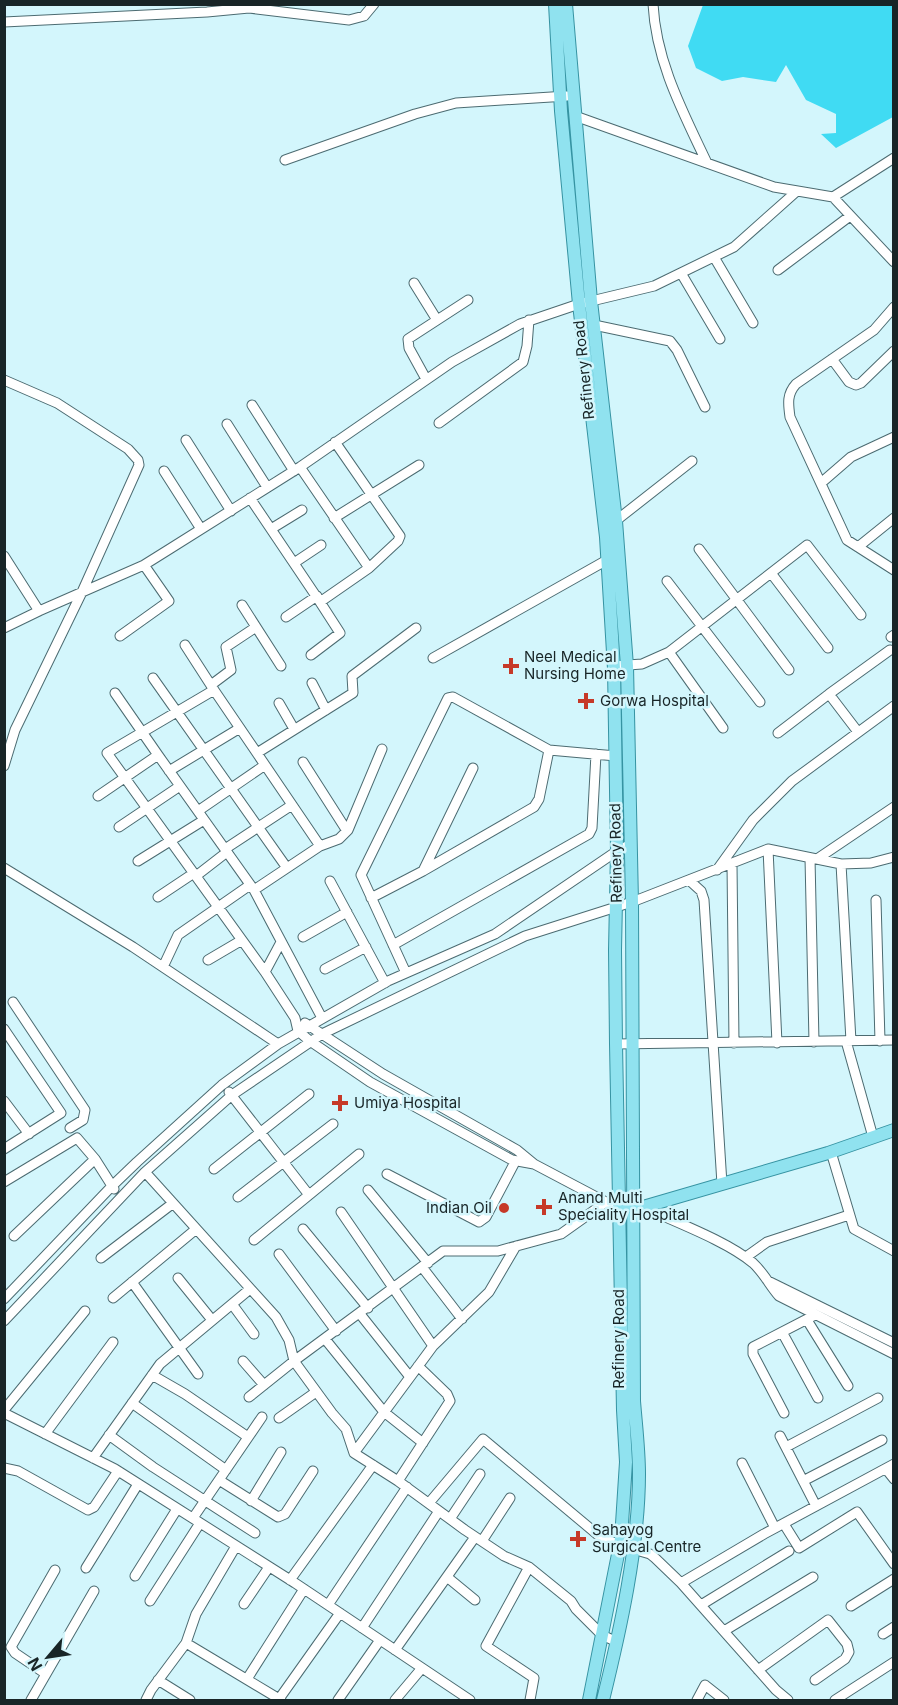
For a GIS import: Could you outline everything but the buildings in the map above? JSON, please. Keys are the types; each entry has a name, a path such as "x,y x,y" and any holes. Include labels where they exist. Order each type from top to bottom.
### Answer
{"main road":[{"name":"Refinery Road","path":"559,5 560,96 585,303 605,529 614,666 616,756 617,851 612,1204 626,1462 619,1545 590,1701"},
{"name":"Refinery Road","path":"559,5 574,96 585,303 594,325 616,521 627,666 632,902 632,1044 639,1206 634,1401 639,1475 632,1549 617,1642 603,1701"},
{"path":"612,1204 639,1206 831,1152 894,1130"}],"street":[{"path":"4,21 249,8 349,20 364,16 374,4"},
{"path":"653,4 660,54 669,81 707,163"},
{"path":"285,160 415,114 456,103 574,96"},
{"path":"575,116 774,187 833,197 894,262"},
{"path":"833,197 894,158"},
{"path":"4,628 144,565 297,469 457,358 529,320 654,286 734,247 797,191"},
{"path":"778,270 850,216"},
{"path":"714,257 753,323"},
{"path":"681,273 720,339"},
{"path":"414,283 437,320"},
{"path":"426,379 409,348 408,339 468,300"},
{"path":"894,307 873,330 796,384 790,390 788,398 790,417 847,540 894,570"},
{"path":"439,423 522,362 527,346 529,320"},
{"path":"594,325 670,341 677,350 705,407"},
{"path":"832,359 849,382 856,385 894,351"},
{"path":"4,380 57,403 128,449 138,460 137,471 82,592 15,730 4,766"},
{"path":"252,405 369,568"},
{"path":"227,424 267,488"},
{"path":"821,483 851,457 894,437"},
{"path":"186,440 231,511"},
{"path":"286,617 369,568 400,539 399,534 335,442"},
{"path":"605,529 692,461"},
{"path":"334,518 419,465"},
{"path":"164,471 201,529"},
{"path":"250,498 340,633 311,655"},
{"path":"271,529 302,510"},
{"path":"858,547 894,518"},
{"path":"614,666 642,664 669,652 807,544 861,615"},
{"path":"294,563 321,545"},
{"path":"699,549 789,670"},
{"path":"4,556 39,611"},
{"path":"433,657 607,560"},
{"path":"120,636 169,601 144,565"},
{"path":"771,573 828,648"},
{"path":"667,581 760,702"},
{"path":"242,605 281,666"},
{"path":"256,627 226,647 231,670 213,688 178,712 107,753 266,972 295,1018 298,1031 370,1082 515,1161 534,1164"},
{"path":"257,753 353,693 352,676 416,628"},
{"path":"185,645 320,846"},
{"path":"778,733 890,650"},
{"path":"669,652 723,728"},
{"path":"153,678 287,868"},
{"path":"312,683 326,710"},
{"path":"115,693 252,887 322,1018"},
{"path":"829,694 858,732"},
{"path":"406,973 362,879 362,872 448,698 453,697 549,750 616,756"},
{"path":"279,703 294,729"},
{"path":"717,870 753,820 792,781 894,706"},
{"path":"169,771 240,728"},
{"path":"163,967 176,937 218,907 287,868 320,846 339,839 347,831 382,749"},
{"path":"371,898 534,807 539,799 549,750"},
{"path":"393,945 589,834 592,828 596,754"},
{"path":"98,796 158,755"},
{"path":"303,762 347,831"},
{"path":"198,811 265,765"},
{"path":"423,871 473,768"},
{"path":"119,827 180,786"},
{"path":"158,897 195,874 292,805"},
{"path":"814,858 894,807"},
{"path":"138,861 204,820"},
{"path":"6,1296 112,1186 222,1085 278,1044 385,983 495,934 617,851 631,844"},
{"path":"768,849 777,1042"},
{"path":"4,1321 145,1172 232,1095 322,1034 525,936 632,902 768,849 841,864 871,863 894,857"},
{"path":"814,858 814,1042"},
{"path":"732,864 734,1043"},
{"path":"841,864 848,1041 873,1137"},
{"path":"4,868 163,967 278,1044"},
{"path":"690,880 701,891 704,900 722,1184"},
{"path":"330,881 385,983"},
{"path":"876,900 880,1041"},
{"path":"303,938 346,912"},
{"path":"208,960 242,940"},
{"path":"266,972 281,942"},
{"path":"325,969 366,947"},
{"path":"13,1002 85,1110 83,1120 70,1128"},
{"path":"295,1018 310,1025 383,1074 517,1150 534,1164 612,1204"},
{"path":"4,1029 120,1198"},
{"path":"615,1044 894,1040"},
{"path":"222,1085 261,1131 309,1195"},
{"path":"214,1169 309,1094"},
{"path":"4,1101 29,1134"},
{"path":"4,1149 61,1113"},
{"path":"238,1197 333,1124"},
{"path":"4,1182 77,1138"},
{"path":"831,1152 852,1227 857,1232 894,1251"},
{"path":"254,1240 359,1154"},
{"path":"14,1236 95,1159"},
{"path":"387,1174 479,1222 486,1217 515,1161"},
{"path":"145,1172 276,1317 289,1340 294,1361 346,1429 354,1453 398,1481 504,1556 529,1567 571,1601 602,1635 617,1642"},
{"path":"369,1190 462,1319"},
{"path":"101,1258 172,1204"},
{"path":"249,1397 443,1251 498,1251 561,1234 612,1204"},
{"path":"639,1206 738,1252 771,1282 779,1296 811,1317 894,1354"},
{"path":"341,1212 433,1346"},
{"path":"746,1257 767,1242 849,1215"},
{"path":"303,1229 410,1377"},
{"path":"113,1298 195,1230"},
{"path":"354,1453 433,1346 489,1292 516,1246"},
{"path":"279,1254 336,1331"},
{"path":"27,1276 37,1286"},
{"path":"177,1278 212,1320"},
{"path":"132,1282 198,1374"},
{"path":"771,1282 892,1341"},
{"path":"93,1458 160,1364 250,1289"},
{"path":"232,1304 254,1334"},
{"path":"85,1311 4,1412 118,1471 304,1589 470,1701"},
{"path":"784,1413 752,1350 755,1344 811,1317"},
{"path":"811,1317 848,1386"},
{"path":"782,1332 818,1398"},
{"path":"325,1339 384,1412 423,1443"},
{"path":"45,1434 113,1342"},
{"path":"243,1361 264,1385"},
{"path":"398,1481 450,1401 447,1394 418,1366"},
{"path":"152,1375 185,1394 248,1437"},
{"path":"279,1418 316,1392"},
{"path":"786,1447 878,1398"},
{"path":"132,1403 226,1470"},
{"path":"150,1601 196,1521 205,1500 262,1417"},
{"path":"109,1435 153,1467 255,1533"},
{"path":"780,1436 816,1506"},
{"path":"429,1503 483,1439 598,1535 619,1545 650,1554 681,1583 788,1701"},
{"path":"803,1482 882,1440"},
{"path":"250,1501 281,1452"},
{"path":"742,1463 780,1526 799,1548 857,1512 894,1564"},
{"path":"290,1580 373,1465"},
{"path":"681,1583 890,1466 894,1479"},
{"path":"4,1468 18,1471 88,1510 94,1507 118,1471"},
{"path":"219,1480 275,1516 281,1516 313,1471"},
{"path":"450,1519 480,1474"},
{"path":"86,1568 138,1484"},
{"path":"328,1605 407,1488"},
{"path":"395,1650 447,1577 510,1498"},
{"path":"135,1576 177,1509"},
{"path":"362,1628 439,1511"},
{"path":"146,1701 158,1680 186,1643 196,1614 236,1546"},
{"path":"701,1605 789,1551"},
{"path":"244,1604 269,1567"},
{"path":"529,1567 486,1646 534,1678 530,1701"},
{"path":"46,1674 15,1653 11,1647 55,1570"},
{"path":"447,1577 476,1600"},
{"path":"724,1631 813,1577"},
{"path":"851,1606 894,1579"},
{"path":"247,1679 304,1589"},
{"path":"31,1701 94,1591"},
{"path":"186,1643 280,1700 340,1613"},
{"path":"758,1670 828,1620 847,1644 849,1652 845,1659 815,1680"},
{"path":"883,1634 894,1628"},
{"path":"338,1701 380,1640"},
{"path":"835,1701 894,1662"},
{"path":"396,1701 422,1668"},
{"path":"158,1680 179,1697 190,1701"},
{"path":"697,1701 705,1685 724,1701"}],"water":[{"path":"703,5 893,5 893,117 836,148 821,134 836,133 836,114 806,100 786,65 776,82 743,77 722,81 696,68 688,46"}],"place":[{"name":"Neel Medical Nursing Home","path":"511,666"},
{"name":"Gorwa Hospital","path":"586,701"},
{"name":"Umiya Hospital","path":"340,1103"},
{"name":"Anand Multi Speciality Hospital","path":"544,1207"},
{"name":"Indian Oil","path":"504,1208"},
{"name":"Sahayog Surgical Centre","path":"578,1539"}]}
